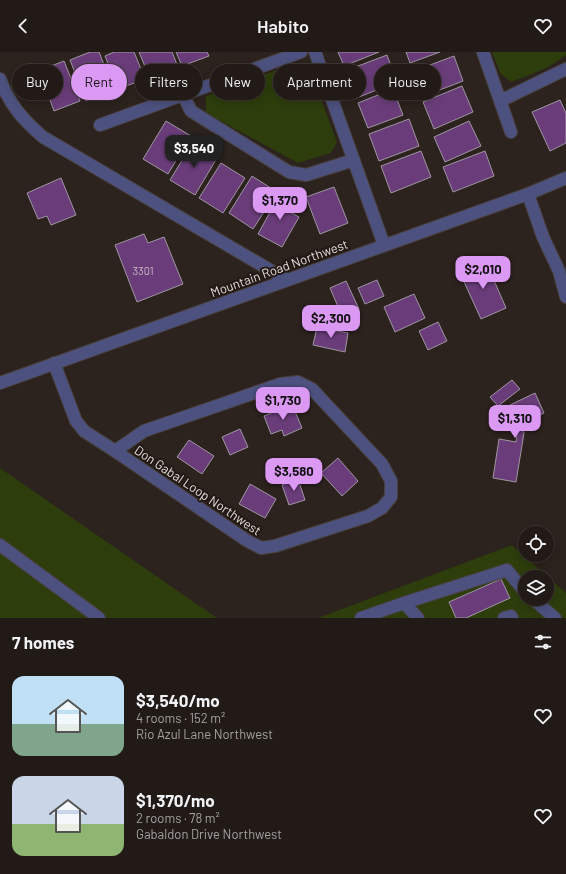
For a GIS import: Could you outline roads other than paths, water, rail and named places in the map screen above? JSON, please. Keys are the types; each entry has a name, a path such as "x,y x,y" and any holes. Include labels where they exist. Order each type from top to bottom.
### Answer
{"street":[{"path":"202,88 302,52"},
{"path":"315,52 384,245"},
{"path":"482,52 511,132"},
{"path":"500,101 566,69"},
{"path":"0,79 14,107 27,123 43,137 287,280"},
{"path":"100,125 169,100"},
{"path":"185,100 191,112 289,172 306,175 354,160"},
{"name":"Mountain Road Northwest","path":"0,383 528,194 566,178"},
{"path":"528,194 543,237 559,271 566,297"},
{"name":"Don Gabal Loop Northwest","path":"54,363 76,421 84,431 116,451 246,540 261,548 275,546 368,516 382,508 391,497 391,481 382,464 312,389 298,382 280,384 144,431 116,451"},
{"path":"0,545 99,618"},
{"path":"361,618 507,570 518,583"},
{"path":"404,603 418,618"},
{"path":"540,606 551,617"},
{"path":"504,618 511,616 512,618"}]}
